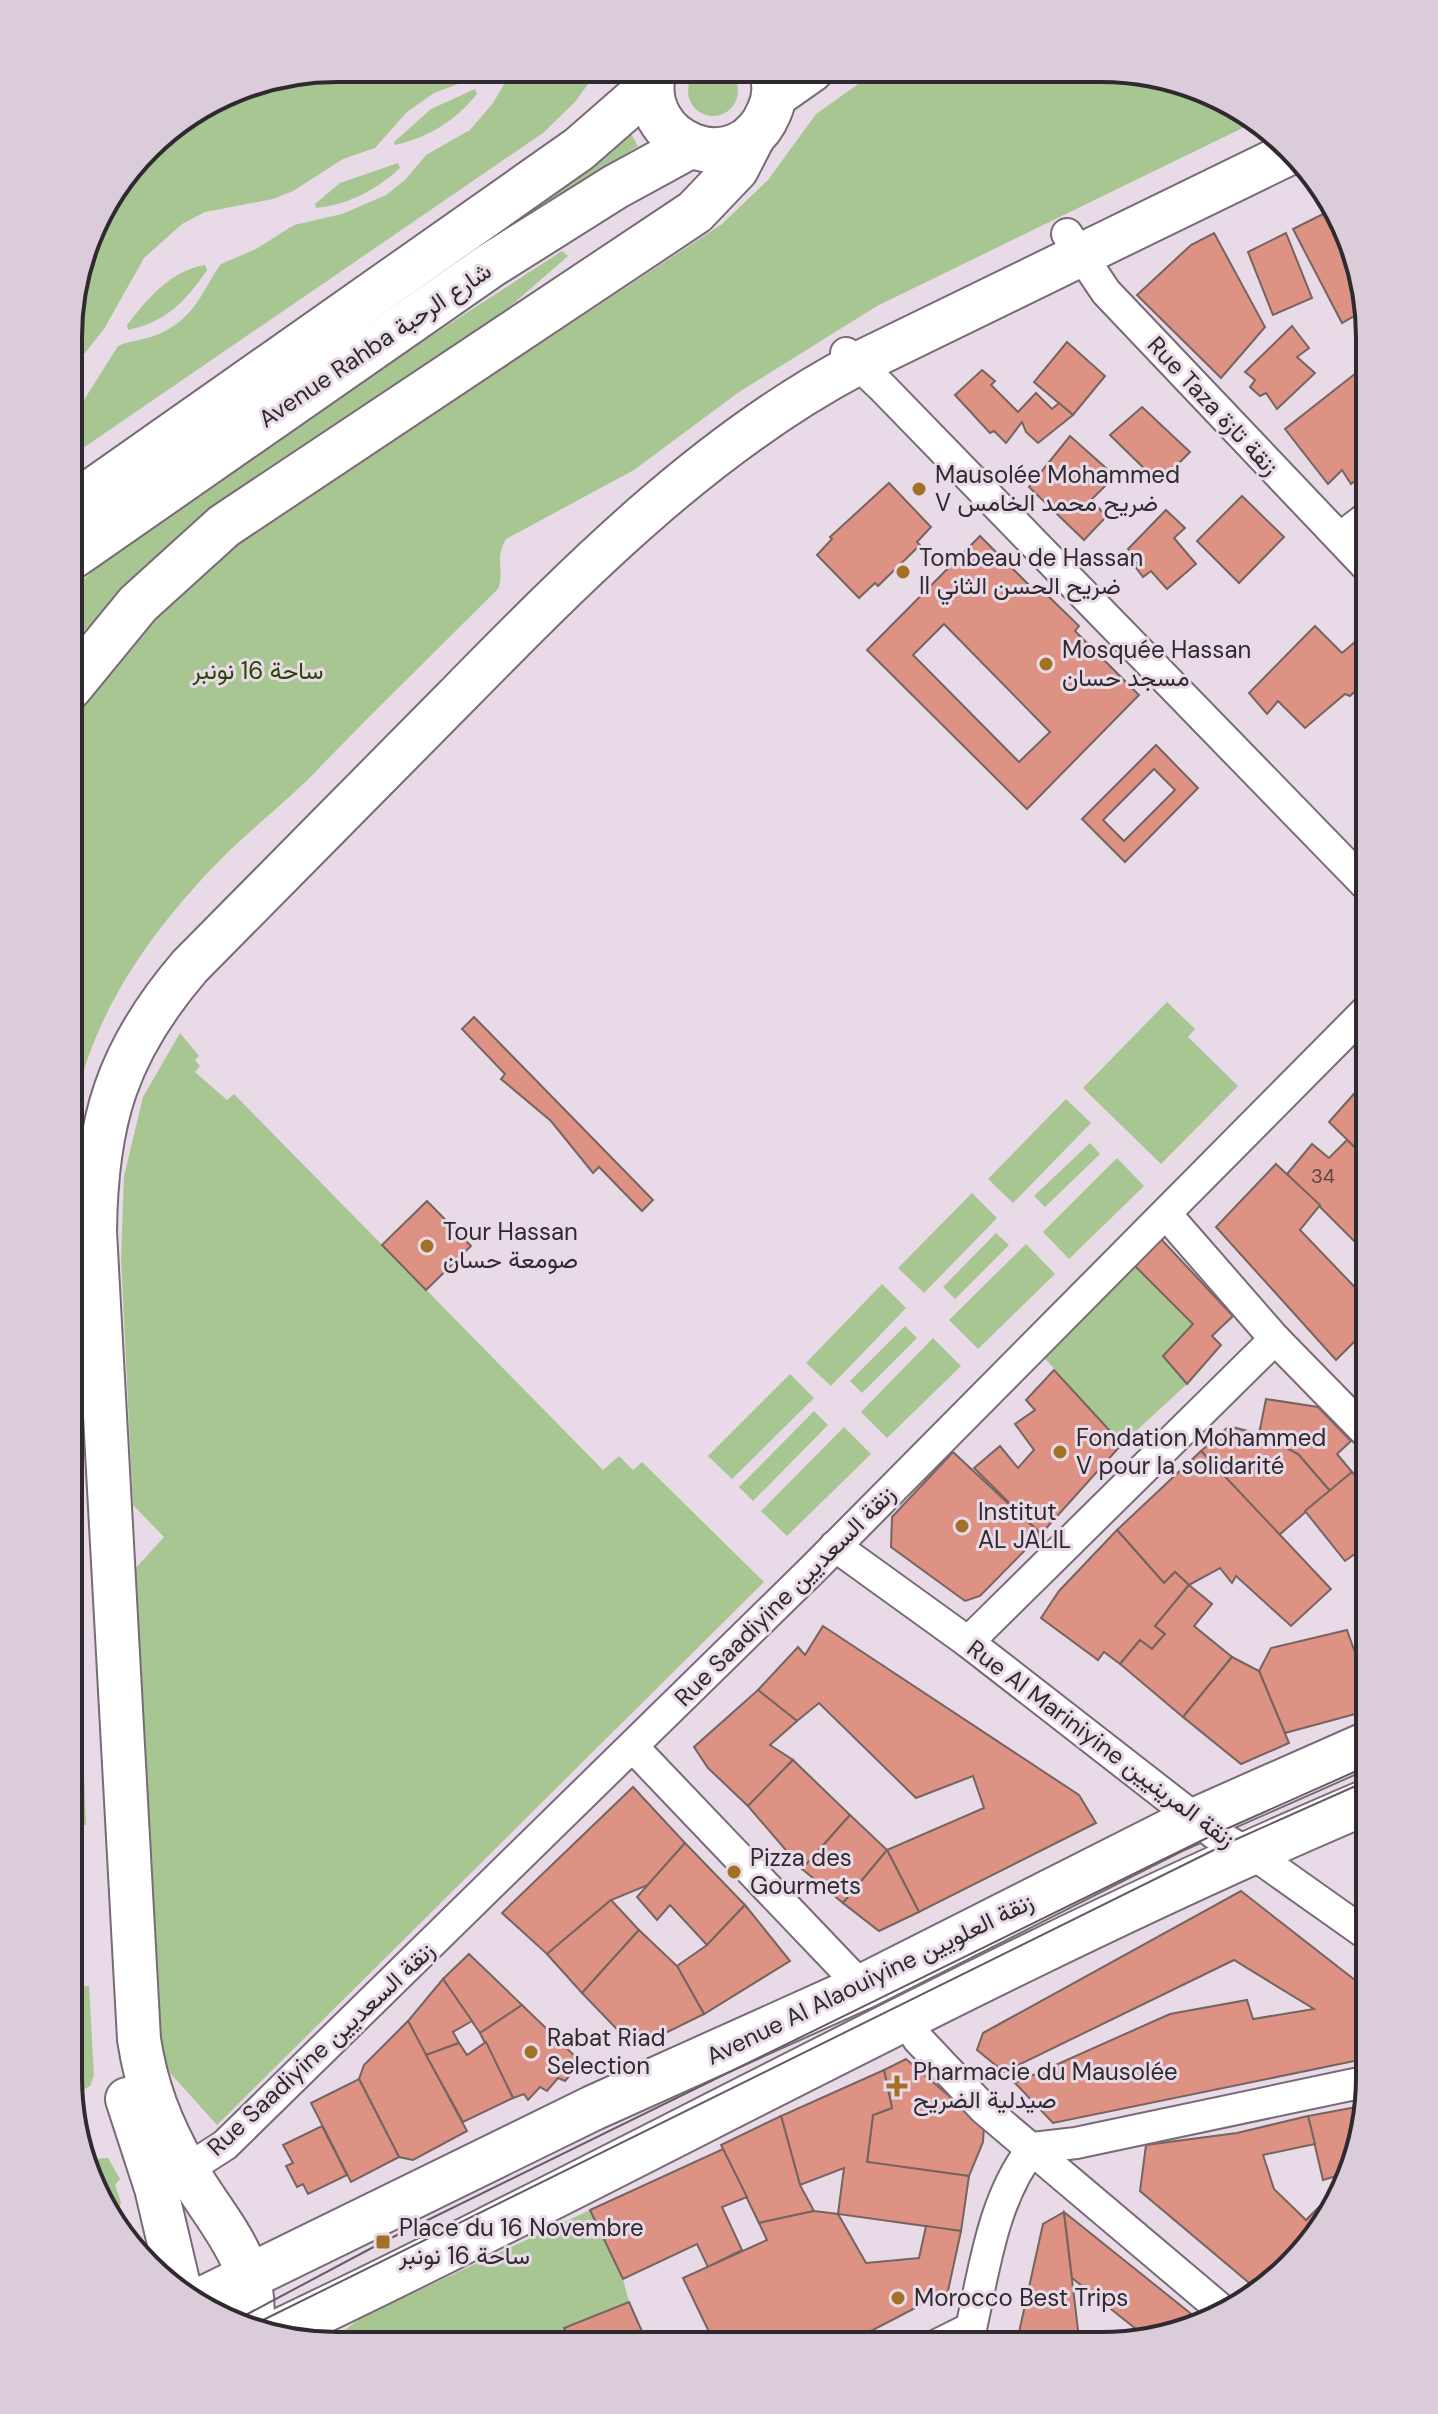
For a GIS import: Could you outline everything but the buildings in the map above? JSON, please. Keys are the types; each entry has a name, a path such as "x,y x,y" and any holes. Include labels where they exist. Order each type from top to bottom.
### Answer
{"main road":[{"name":"Avenue Rahba شارع الرحبة","path":"82,498 579,149 648,82"},
{"path":"652,82 653,105 661,123 690,146 724,150 754,134"},
{"path":"82,672 138,604 224,526 695,212 736,169 754,134 764,123 773,82"},
{"name":"Avenue Rahba شارع الرحبة","path":"82,550 478,273 615,187 690,146"},
{"path":"82,472 116,459 143,454"},
{"name":"Avenue Al Alaouiyine زنقة العلويين","path":"207,2297 593,2108 862,1987 1197,1820 1355,1750"},
{"name":"Avenue Al Alaouiyine زنقة العلويين","path":"289,2327 621,2164 905,2018 1247,1853 1355,1807"}],"street":[{"path":"252,2317 249,2277 222,2220 186,2170 150,2096 139,2039 95,1232 98,1156 105,1121 129,1054 175,984 538,596 608,513 747,408 1072,244 1263,141"},
{"path":"1072,244 1281,157"},
{"name":"Rue Taza زنقة تازة","path":"1072,244 1106,292 1356,555"},
{"path":"849,358 882,387 1356,874"},
{"path":"1340,538 1356,526"},
{"path":"82,1130 85,1114 116,1032 173,947 247,868 538,596"},
{"name":"Rue Saadiyine زنقة السعديين","path":"186,2170 225,2145 633,1747 1356,1022"},
{"path":"1166,1214 1275,1339 1355,1421"},
{"path":"968,1642 1275,1339"},
{"path":"82,1371 116,2041 125,2091 156,2188 176,2274"},
{"name":"Rue Al Mariniyine زنقة المرينيين","path":"835,1546 968,1642 1197,1820 1355,1927"},
{"path":"633,1747 862,1987"},
{"path":"905,2018 918,2039 984,2109 1216,2305"},
{"path":"970,2332 1014,2172 1033,2148 1076,2143 1355,2084"}],"green space":[{"path":"464,82 434,93 407,112 375,148 343,159 293,191 273,199 205,212 182,224 144,258 104,329 82,357 84,304 101,239 116,209 145,169 169,145 209,116 255,96 304,84"},
{"path":"505,82 590,82 575,102 543,133 82,449 82,403 118,346 154,336 179,322 195,306 221,264 256,249 294,225 342,214 386,195 405,180 426,155 470,130 493,103"},
{"path":"690,82 736,82 736,101 723,114 703,114 690,101"},
{"name":"ساحة 16 نونبر","path":"861,82 1101,82 1134,84 1199,101 1245,127 877,306 739,392 634,470 506,539 502,546 498,589 310,777 227,853 171,914 124,981 105,1017 82,1077 82,704 147,627 235,545 722,224 768,180 816,114"},
{"path":"475,89 477,94 450,120 419,137 395,145 394,142 431,109"},
{"path":"631,134 638,146 424,283 423,280"},
{"path":"398,163 400,168 371,190 339,204 316,208 315,204 340,183"},
{"path":"562,251 568,256 513,304 124,591 82,633 82,581 97,567 295,424"},
{"path":"205,265 207,270 174,309 153,322 128,330 127,325 161,287 181,273"},
{"path":"1167,1002 1195,1029 1188,1037 1238,1086 1161,1164 1083,1088"},
{"path":"180,1033 199,1056 195,1060 200,1066 195,1072 227,1100 234,1094 603,1470 619,1456 633,1470 642,1462 764,1582 217,2125 171,2074 159,2049 134,1570 164,1537 133,1505 121,1258 124,1176 143,1097"},
{"path":"1066,1099 1091,1123 1013,1203 988,1179"},
{"path":"1090,1143 1100,1154 1045,1207 1034,1196"},
{"path":"1117,1158 1144,1186 1069,1259 1043,1232"},
{"path":"972,1193 997,1218 924,1293 898,1268"},
{"path":"996,1233 1009,1245 955,1299 943,1287"},
{"path":"1026,1244 1055,1274 978,1349 949,1320"},
{"path":"1133,1264 1193,1324 1187,1384 1122,1444 1041,1354"},
{"path":"882,1284 906,1308 831,1386 806,1363"},
{"path":"905,1326 917,1338 862,1393 850,1381"},
{"path":"933,1338 961,1366 887,1438 861,1412"},
{"path":"790,1374 814,1398 732,1479 708,1456"},
{"path":"814,1411 828,1425 753,1501 739,1487"},
{"path":"844,1427 871,1454 787,1536 761,1511"},
{"path":"82,1721 86,1825 82,1825"},
{"path":"89,1986 94,2075 90,2086 83,2090 82,2077 82,1987"},
{"path":"108,2158 120,2179 115,2185 121,2202 119,2209 101,2175 96,2159"},
{"path":"590,2210 623,2279 629,2302 560,2332 343,2332 360,2318"}],"tram line":[{"path":"246,2315 383,2242 1215,1834 1355,1772"},
{"path":"262,2320 1230,1842 1355,1786"}],"place":[{"name":"Mausolée Mohammed V ضريح محمد الخامس","path":"919,489"},
{"name":"Tombeau de Hassan II ضريح الحسن الثاني","path":"903,572"},
{"name":"Mosquée Hassan مسجد حسان","path":"1046,664"},
{"name":"Tour Hassan صومعة حسان","path":"427,1246"},
{"name":"Fondation Mohammed V pour la solidarité","path":"1060,1452"},
{"name":"Institut AL JALIL","path":"962,1526"},
{"name":"Pizza des Gourmets","path":"734,1872"},
{"name":"Rabat Riad Selection","path":"531,2052"},
{"name":"Pharmacie du Mausolée صيدلية الضريح","path":"897,2086"},
{"name":"Place du 16 Novembre ساحة 16 نونبر","path":"383,2242"},
{"name":"Morocco Best Trips","path":"898,2298"}]}
